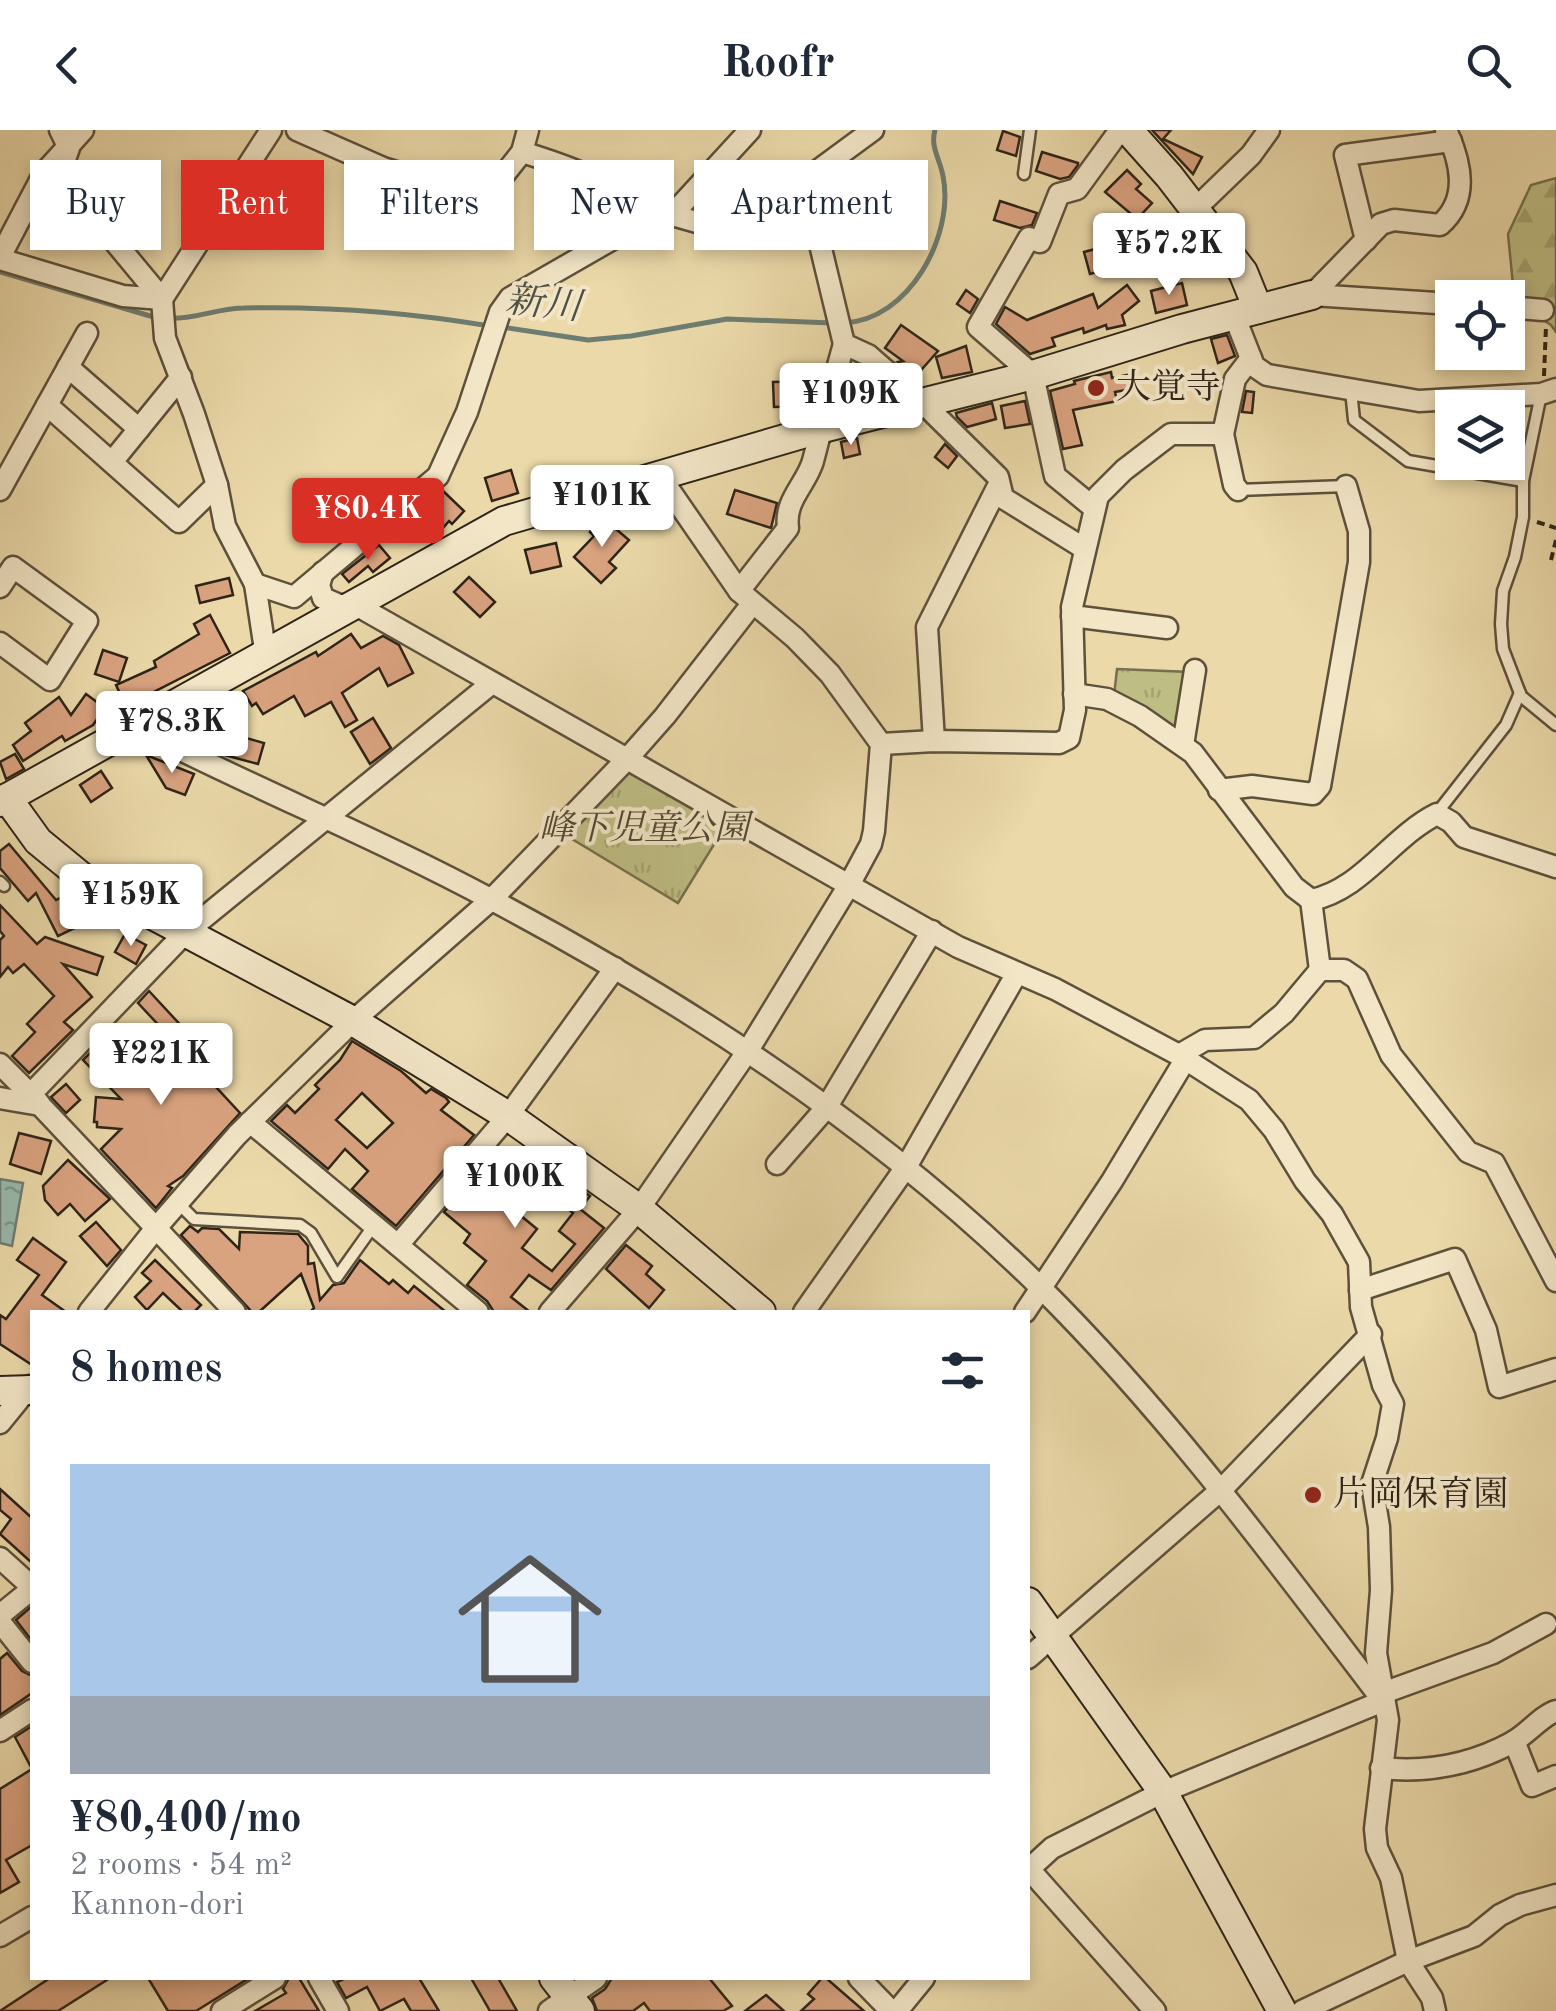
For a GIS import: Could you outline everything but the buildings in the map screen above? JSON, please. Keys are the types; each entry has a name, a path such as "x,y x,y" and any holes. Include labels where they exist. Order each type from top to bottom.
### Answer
{"street":[{"path":"83,130 64,139 0,258 123,296 162,298"},
{"path":"162,298 271,130"},
{"path":"297,130 383,168 434,184 478,210 522,152 528,130"},
{"path":"674,204 750,130"},
{"path":"824,160 848,137 874,130"},
{"path":"1094,508 1055,476 1033,375 978,327 1030,238 1040,242 1059,194 1078,189 1120,130"},
{"path":"1128,130 1243,272 1251,358 1254,366 1267,375 1419,401 1548,392"},
{"path":"1194,210 1252,155 1270,130"},
{"path":"1312,295 1366,240 1381,224 1394,220 1440,225 1450,216 1459,202 1461,182 1448,136 1344,155 1366,240"},
{"path":"64,139 62,168 66,184 162,298 166,338 217,485 225,526 255,584 263,658"},
{"path":"522,152 548,160"},
{"path":"255,584 294,597 438,476 466,412 500,312 510,298 599,250"},
{"path":"91,1310 156,1228 250,1122 353,1020 492,899 665,716 746,598 788,528 787,514 793,496 812,464 844,343 821,250"},
{"path":"759,1310 639,1209 508,1116 353,1020 83,878 38,841 2,796 263,658 504,521 819,429 1033,375 1312,295 1435,303"},
{"path":"1525,309 1543,310"},
{"path":"0,490 87,333"},
{"path":"844,343 868,355 922,402 998,477 1003,498 1086,550"},
{"path":"1238,490 1223,434 1235,379 1251,358"},
{"path":"68,368 139,429"},
{"path":"112,462 180,378"},
{"path":"47,405 179,522 217,485"},
{"path":"881,744 1065,742 1073,725 1072,616 1098,496 1111,481 1171,434 1223,434"},
{"path":"552,1310 639,1209 747,1052 849,885 873,837 881,744 830,674 795,638 746,598 659,475"},
{"path":"934,741 928,626 1000,484"},
{"path":"1219,790 1252,786 1313,794 1320,786 1360,562 1359,531 1346,486"},
{"path":"0,587 13,566 87,621 50,680 0,644"},
{"path":"323,572 319,585 323,598 339,605 356,605 966,952 1055,989 1182,1058 1250,1100 1274,1130 1304,1181 1332,1214 1359,1262 1361,1307 1383,1385 1393,1404 1372,1484 1379,1526 1381,1590 1376,1653 1388,1720 1375,1829 1377,1848 1392,1878 1408,1960 1432,1998 1435,2011"},
{"path":"1072,616 1167,628"},
{"path":"1183,745 1195,670"},
{"path":"35,1100 185,933 492,683"},
{"path":"1026,1310 1042,1290 1182,1058 1204,1040 1254,1038 1284,1013 1320,970 1311,900 1294,887 1183,745 1107,699 1074,694"},
{"path":"159,714 185,752 492,899 615,968 747,1052 906,1168 1042,1290 1162,1418 1383,1697"},
{"path":"1311,900 1346,886 1419,823 1436,814 1451,822 1464,837 1556,867"},
{"path":"777,1164 826,1108 932,931"},
{"path":"398,1246 508,1116 615,968"},
{"path":"1320,970 1344,970 1357,980 1391,1054 1468,1152 1494,1163 1556,1281"},
{"path":"805,1310 906,1168 1017,973"},
{"path":"0,1064 232,1310"},
{"path":"0,1098 35,1100"},
{"path":"250,1122 476,1310"},
{"path":"1360,1290 1455,1258 1486,1330 1499,1388 1556,1369"},
{"path":"1030,1656 1222,1489 1371,1334"},
{"path":"0,1423 23,1388"},
{"path":"0,1558 30,1586"},
{"path":"30,1590 0,1619 30,1659"},
{"path":"1030,1605 1163,1792 1282,2011"},
{"path":"1030,1867 1052,1848 1163,1792 1493,1653 1546,1624"},
{"path":"1382,1768 1417,1772 1447,1767 1514,1741 1556,1710"},
{"path":"0,1731 30,1711"},
{"path":"1514,1741 1532,1786 1556,1776"},
{"path":"1030,1871 1155,2011"},
{"path":"1302,2011 1408,1960 1474,1936 1520,1905 1556,1895"},
{"path":"0,1936 30,1918"},
{"path":"222,2011 272,1980"},
{"path":"320,1980 338,2011"},
{"path":"563,1999 593,1980"},
{"path":"861,1980 894,2011 922,1980"}],"lane":[{"path":"1024,174 1030,130"},
{"path":"1351,388 1354,420 1408,461 1523,481"},
{"path":"1548,392 1523,481 1524,517 1503,591 1501,624 1503,649 1520,693 1556,725"},
{"path":"1238,490 1346,486"},
{"path":"1436,814 1506,725 1520,693"},
{"path":"178,1203 194,1219 300,1225 311,1233 337,1276 374,1225"}],"path":[{"path":"1543,310 1548,392"},
{"path":"1524,517 1556,528"},
{"path":"1551,560 1556,540"}],"green space":[{"path":"1556,178 1556,332 1525,309 1525,280 1513,280 1508,234 1531,185"},
{"path":"1117,669 1190,672 1178,731 1114,696"},
{"name":"峰下児童公園","path":"634,770 726,825 678,903 567,836 624,772"}],"water":[{"path":"0,1179 23,1183 12,1246 0,1243"}],"waterway":[{"name":"新川","path":"843,323 867,319 888,307 907,291 934,248 945,199 935,130"},
{"name":"新川","path":"0,272 157,318"},
{"name":"新川","path":"168,318 234,309 306,308 490,326"},
{"name":"新川","path":"501,327 588,340 727,319 832,323"}],"place":[{"name":"大覚寺","path":"1096,388"},
{"name":"片岡保育園","path":"1313,1495"}]}
